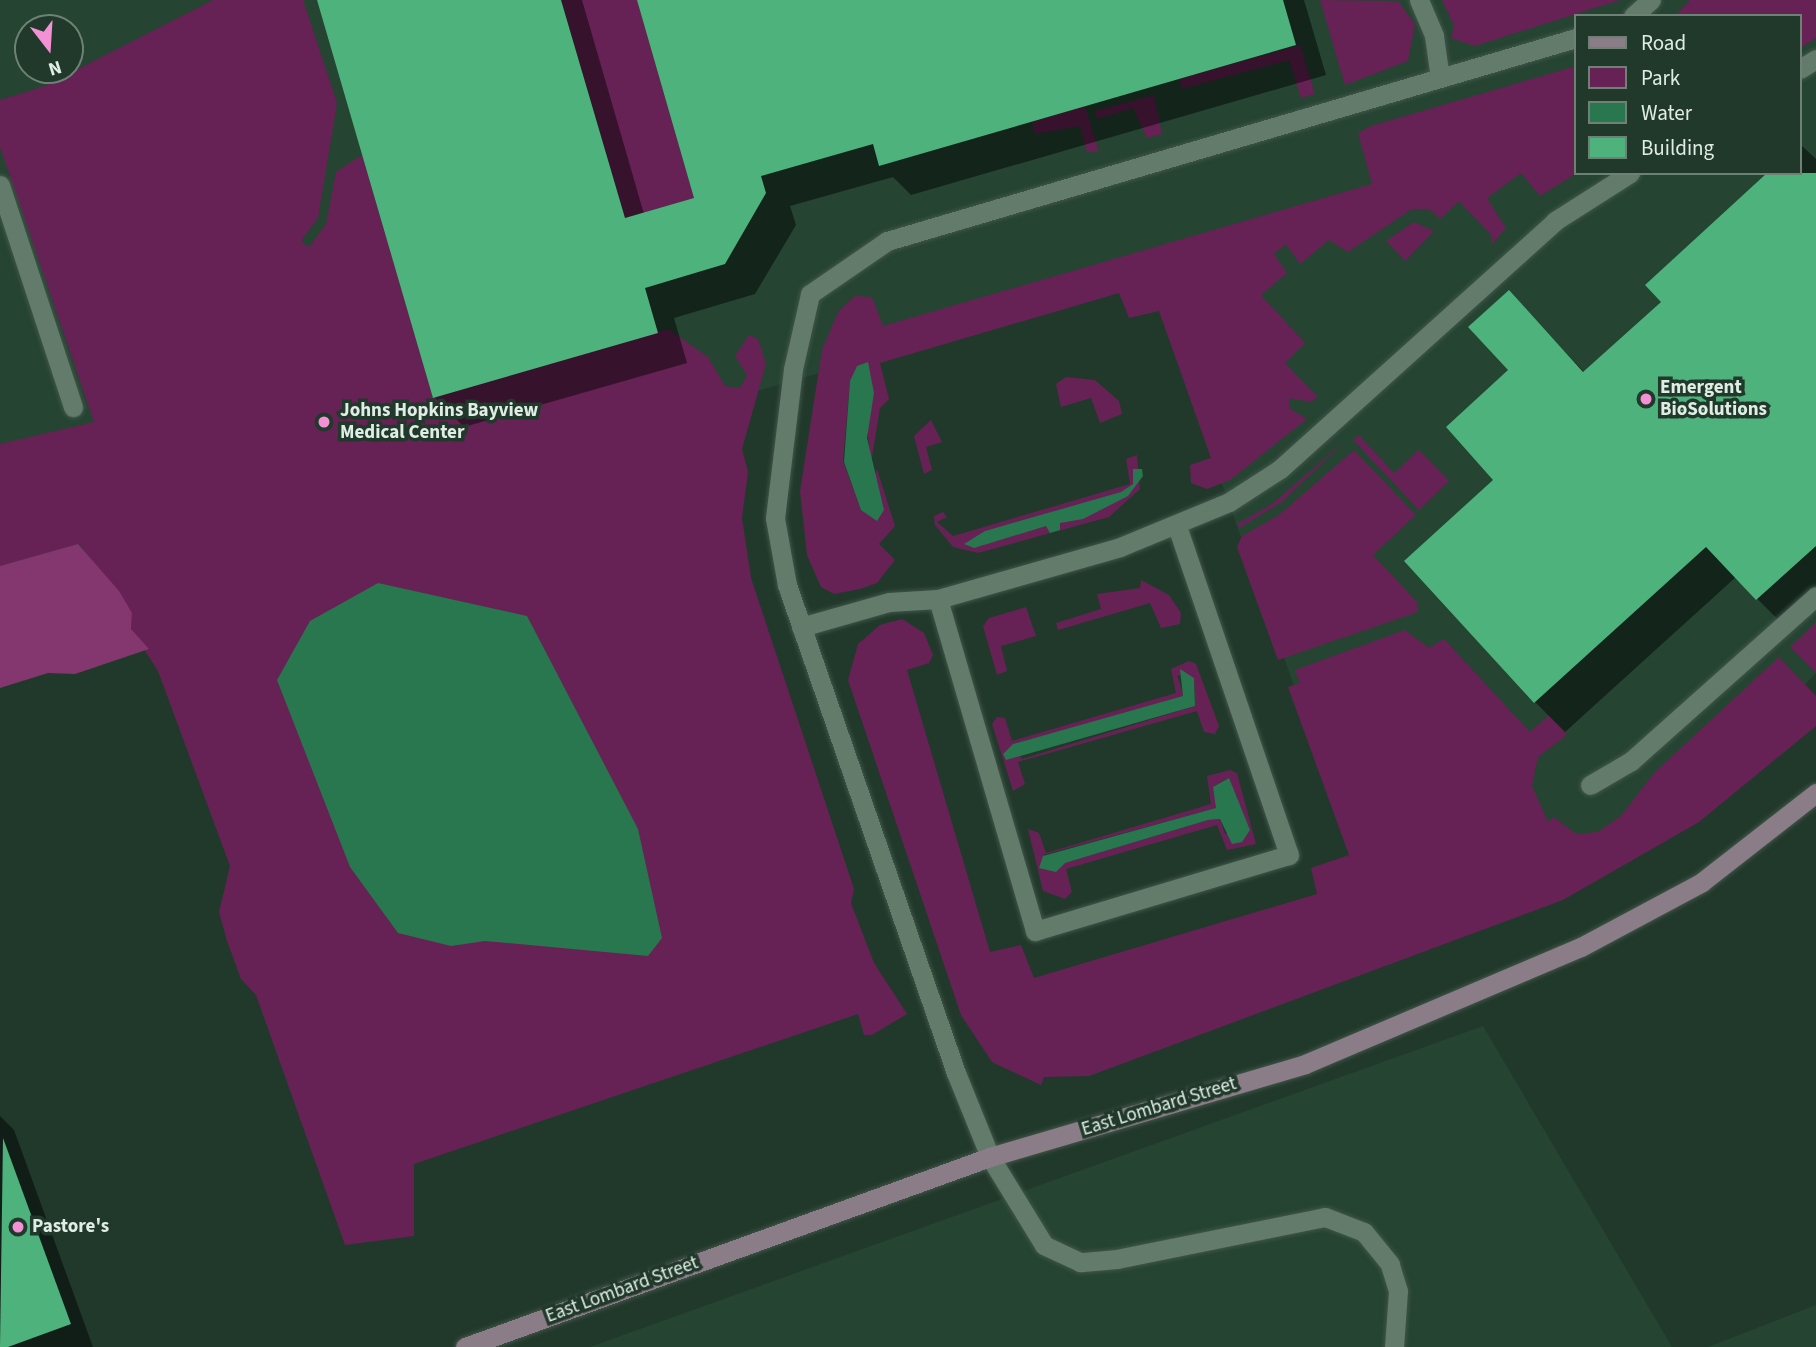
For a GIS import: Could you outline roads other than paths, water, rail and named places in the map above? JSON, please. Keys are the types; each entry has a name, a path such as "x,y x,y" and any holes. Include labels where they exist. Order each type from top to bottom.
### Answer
{"main road":[{"name":"East Lombard Street","path":"465,1347 990,1157 1305,1064 1581,947 1703,882 1816,793"}],"lane":[{"path":"1419,0 1434,36 1440,78"},
{"path":"1635,14 1651,0"},
{"path":"1394,1347 1398,1291 1379,1243 1364,1232 1325,1217 1080,1262 1044,1245 990,1157 801,628 779,556 775,498 801,316 826,278 922,227 1574,39"},
{"path":"801,628 889,602 938,599 1177,526 1230,502 1280,469 1555,221 1627,175"},
{"path":"0,185 73,407"},
{"path":"938,599 1035,931 1289,855 1177,526"},
{"path":"1590,785 1631,761 1816,596"}],"water":[{"path":"868,362 874,393 867,438 884,510 877,521 861,510 844,462 850,381 857,366"},
{"path":"1133,469 1142,469 1143,476 1128,496 1083,519 1060,523 1060,530 1050,533 1046,526 974,548 964,544 985,531 1121,492 1133,484"},
{"path":"378,583 527,616 638,829 662,938 648,956 485,941 451,946 398,933 350,867 277,680 310,621"},
{"path":"1180,669 1194,678 1195,706 1006,760 1003,754 1013,744 1183,696"},
{"path":"1229,778 1250,830 1242,842 1232,844 1220,819 1208,820 1065,863 1056,872 1039,868 1043,856 1216,808 1213,787"}],"place":[{"name":"Emergent BioSolutions","path":"1646,399"},
{"name":"Johns Hopkins Bayview Medical Center","path":"324,422"},
{"name":"Pastore's","path":"18,1227"}]}
